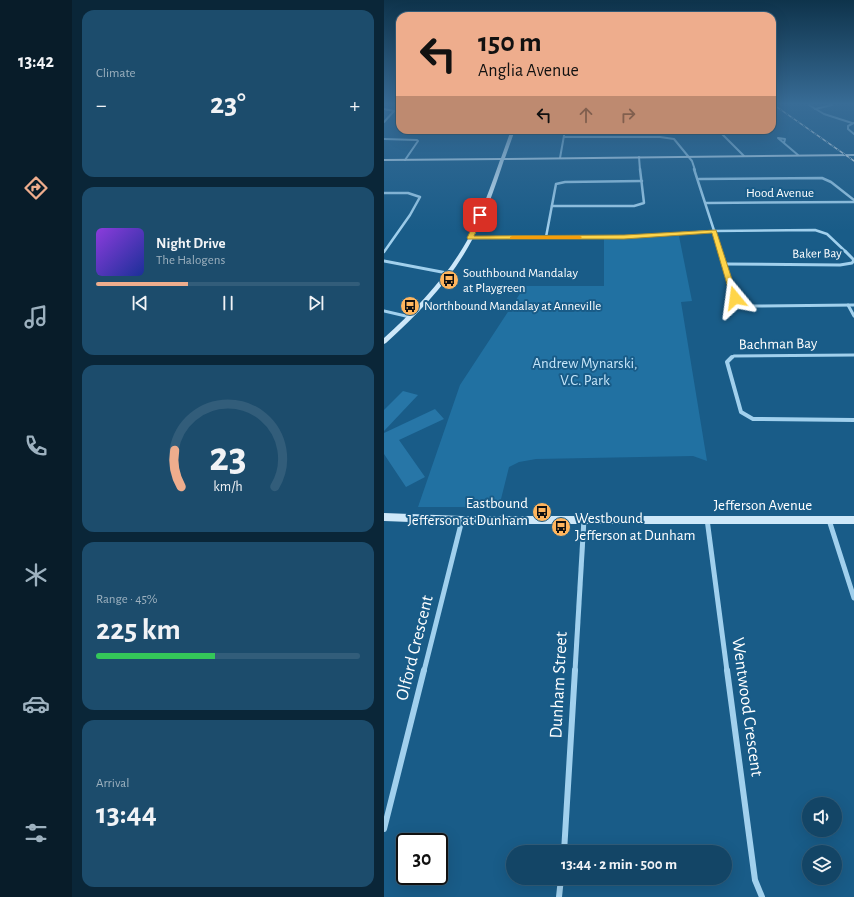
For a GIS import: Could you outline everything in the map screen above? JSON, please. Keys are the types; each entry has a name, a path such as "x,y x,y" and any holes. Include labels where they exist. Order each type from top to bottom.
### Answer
{"street":[{"path":"405,160 414,147"},
{"path":"384,342 410,317 447,274 470,238 506,147"},
{"path":"560,158 562,147"},
{"path":"680,147 692,160 735,298 738,302 753,306 854,305"},
{"path":"735,147 744,156"},
{"path":"788,147 798,156"},
{"path":"384,160 854,155"},
{"path":"552,206 640,205 644,203 639,157"},
{"path":"699,179 822,178 831,182 854,201"},
{"path":"546,237 554,188 556,184 560,182 642,181"},
{"path":"384,193 412,193 418,194 420,197 410,216 384,252"},
{"name":"Hood Avenue","path":"706,203 854,201"},
{"path":"470,238 653,236 714,231"},
{"name":"Baker Bay","path":"714,231 822,231 832,237 854,260 852,263 840,264 725,264"},
{"path":"384,261 447,274"},
{"path":"848,305 854,316"},
{"path":"384,311 410,317"},
{"name":"Bachman Bay","path":"854,355 734,356 727,362 741,412 746,416 754,419 854,420"},
{"name":"Jefferson Avenue","path":"384,517 462,520 854,520"},
{"name":"Dunham Street","path":"565,845 584,519"},
{"name":"Wentwood Crescent","path":"707,519 755,880 762,897"},
{"name":"Olford Crescent","path":"384,829 462,520"},
{"path":"829,520 854,598"},
{"path":"559,897 560,885"}],"green space":[{"name":"Andrew Mynarski, V.C. Park","path":"679,236 692,301 681,302 707,461 693,456 536,459 519,462 509,467 499,507 418,507 460,385 525,286 604,286 604,239"}],"building":[{"path":"403,391 418,395 384,431 384,410"},
{"path":"435,409 444,419 399,440 425,477 406,487 384,454 384,433"}],"railway":[{"path":"834,147 854,161"}],"slow traffic":[{"path":"512,238 580,237"}],"place":[{"name":"Southbound Mandalay at Playgreen","path":"449,280"},
{"name":"Northbound Mandalay at Anneville","path":"410,306"},
{"name":"Eastbound Jefferson at Dunham","path":"542,512"},
{"name":"Westbound Jefferson at Dunham","path":"561,527"}],"route":[{"path":"480,215 470,238 624,237 714,231 735,298"}]}
